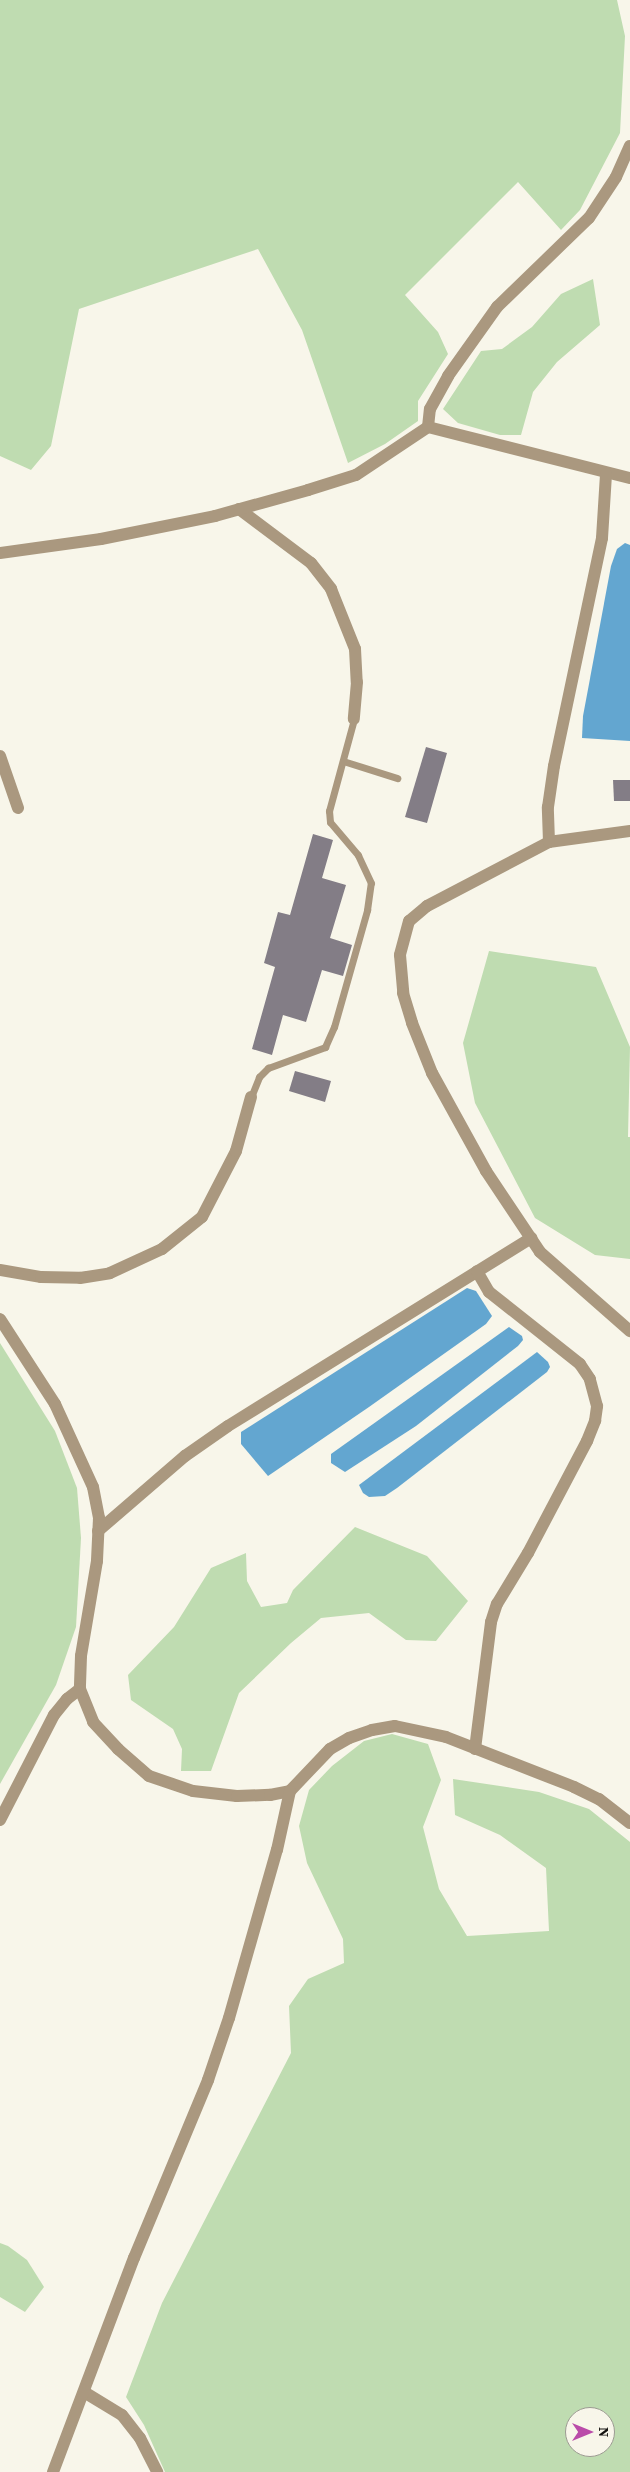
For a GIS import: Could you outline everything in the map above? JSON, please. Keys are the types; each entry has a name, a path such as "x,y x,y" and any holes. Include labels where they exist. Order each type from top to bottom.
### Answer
{"street":[{"path":"428,427 430,409 448,376 497,306 589,218 616,177 630,146"},
{"path":"0,553 101,539 240,509 356,475 428,427 606,474 630,478"},
{"path":"549,842 548,806 554,766 602,538 606,474"},
{"path":"240,509 311,563 331,589 355,649 357,682 354,719"},
{"path":"0,756 18,808"},
{"path":"630,831 549,842 427,906 409,921 400,955 403,993 432,1073 486,1171 540,1252 630,1331"},
{"path":"0,1270 42,1277 80,1278 110,1274 162,1249 202,1217 236,1151 251,1097"},
{"path":"98,1531 184,1456 228,1426 531,1238"},
{"path":"475,1748 490,1629 497,1604 528,1553 587,1441 595,1421 597,1406 590,1379 580,1364 489,1292 477,1271"},
{"path":"0,1319 55,1404 93,1487 99,1518 97,1561 81,1656 80,1689 93,1722 118,1749 149,1776 193,1791 236,1796 270,1795 290,1791"},
{"path":"0,1820 54,1715 80,1689"},
{"path":"53,2472 134,2258 208,2080 229,2018 277,1850 290,1791 330,1750 349,1738 372,1730 395,1726 446,1737 574,1787 599,1799 630,1823"},
{"path":"84,2392 122,2415 140,2438 156,2472"}],"lane":[{"path":"251,1097 259,1078 268,1068 325,1047 334,1027 368,910 371,883 358,855 330,822 329,812 354,719"},
{"path":"343,761 397,778"}],"green space":[{"path":"0,0 617,0 625,36 620,133 580,210 561,230 518,182 405,295 438,332 448,354 418,401 418,421 385,444 348,463 302,330 258,249 79,309 51,446 31,470 0,456"},
{"path":"593,279 600,325 557,362 533,392 521,435 500,435 458,423 443,409 481,351 502,349 532,327 561,294"},
{"path":"489,951 596,967 630,1047 628,1137 630,1137 630,1259 595,1255 535,1218 475,1103 463,1043"},
{"path":"0,1343 55,1431 77,1488 81,1538 76,1627 56,1685 0,1784"},
{"path":"355,1527 427,1556 468,1601 436,1641 406,1640 369,1613 321,1618 291,1643 239,1693 211,1771 181,1771 182,1749 173,1729 131,1700 128,1675 174,1627 211,1568 246,1553 247,1581 261,1607 287,1603 293,1590"},
{"path":"392,1734 428,1744 441,1780 423,1827 439,1889 467,1936 549,1931 546,1868 500,1835 455,1815 453,1779 539,1792 589,1809 630,1842 630,2472 165,2472 144,2425 126,2397 162,2303 291,2053 289,2006 308,1979 344,1963 343,1939 307,1863 299,1826 309,1790 332,1766 364,1741"},
{"path":"0,2243 8,2246 27,2260 44,2287 25,2312 0,2297"}],"water":[{"path":"625,543 630,545 630,741 582,738 583,716 611,566 617,549"},
{"path":"467,1288 476,1291 492,1316 486,1324 369,1407 268,1476 241,1444 241,1432"},
{"path":"509,1327 522,1336 523,1340 518,1346 416,1426 345,1472 331,1463 331,1454"},
{"path":"537,1352 548,1362 550,1367 547,1372 385,1496 369,1497 363,1493 359,1485"}],"building":[{"path":"426,747 447,753 427,823 405,817"},
{"path":"613,780 630,780 630,801 614,801"},
{"path":"313,834 333,840 322,878 346,885 330,938 352,945 343,976 322,970 306,1022 283,1015 272,1055 252,1049 275,967 264,963 278,912 290,915"},
{"path":"295,1071 331,1081 325,1102 289,1091"}]}
